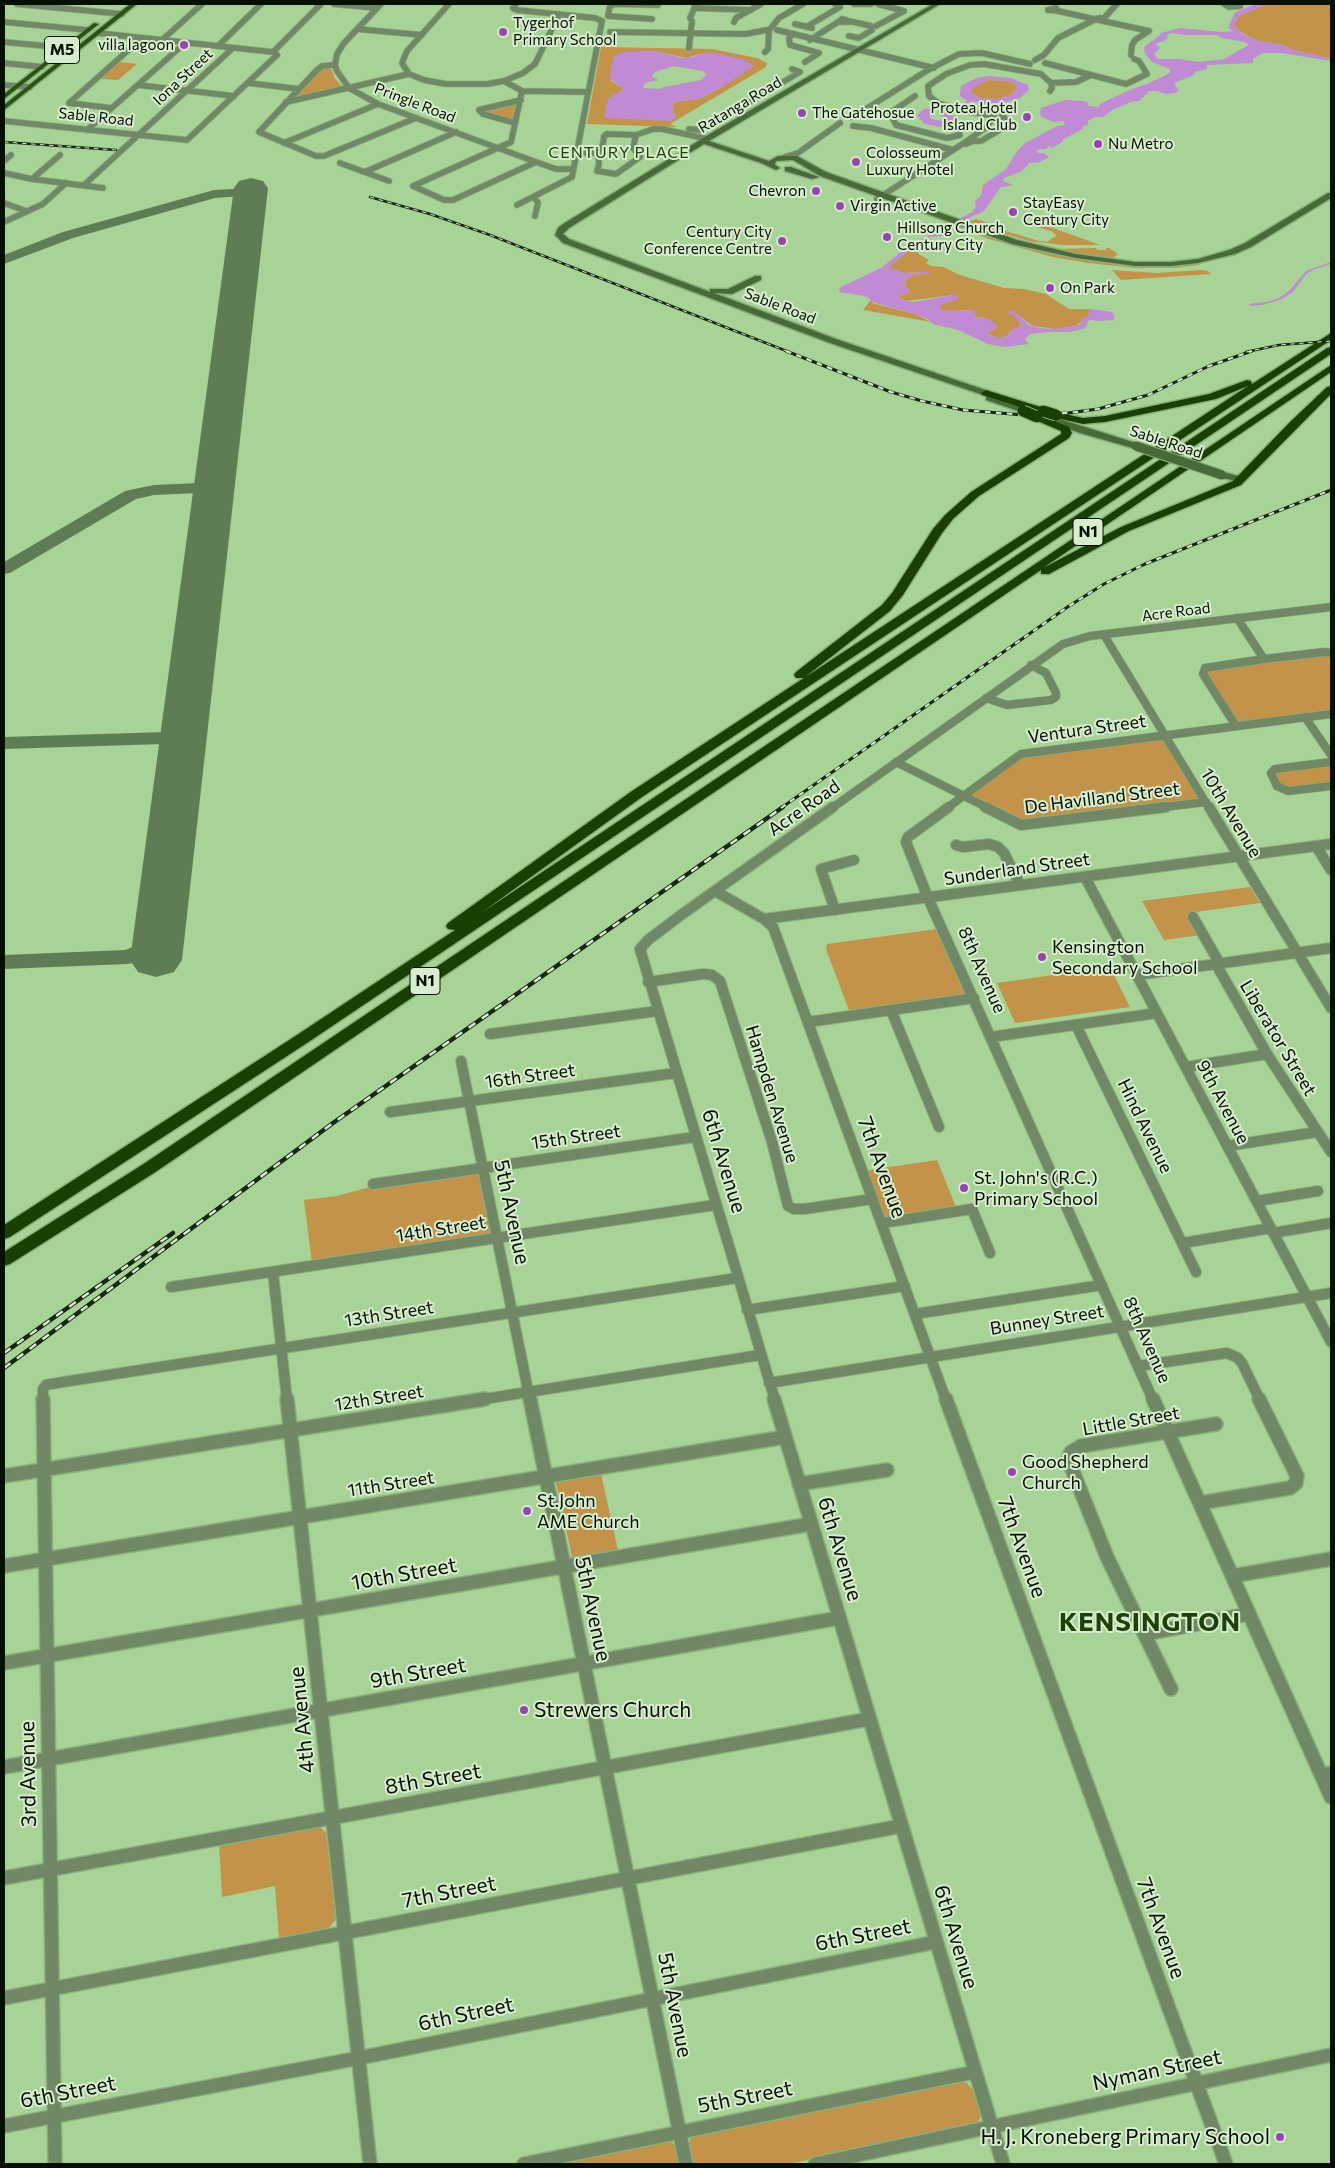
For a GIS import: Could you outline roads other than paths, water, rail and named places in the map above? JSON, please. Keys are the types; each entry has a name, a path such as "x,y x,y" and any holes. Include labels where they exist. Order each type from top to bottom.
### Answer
{"highway":[{"path":"302,1039 562,846 712,744 1331,336"},
{"name":"N1","path":"4,1233 302,1039 1331,350"},
{"path":"1037,413 1072,420 1090,421 1152,410 1227,392 1246,384 1294,356 1306,352"},
{"name":"N1","path":"4,1260 157,1163 1331,368"},
{"path":"844,697 1019,586 1099,542 1150,518 1239,481 1331,389"},
{"path":"712,744 886,608 897,595 937,531 948,517 975,494 1046,450 1067,433 1061,426 1037,413 986,393"},
{"path":"1046,450 1138,413"}],"main road":[{"name":"M5","path":"4,97 121,4"},
{"name":"M5","path":"4,108 134,4"},
{"name":"Ratanga Road","path":"862,52 937,4"},
{"name":"Ratanga Road","path":"560,233 566,226 947,4"},
{"name":"Ratanga Road","path":"570,233 578,226 692,158 711,142"},
{"path":"711,142 772,164 776,168 797,168 801,163"},
{"path":"711,142 796,159 823,174 953,224 1040,255 1086,265 1136,270 1174,270 1235,259 1252,252 1331,204"},
{"path":"692,158 704,152 721,150 742,154"},
{"path":"772,164 774,160 784,157"},
{"path":"788,169 881,197"},
{"path":"953,224 1063,254 1121,263 1158,265 1212,259 1238,250 1331,195"},
{"name":"Sable Road","path":"560,233 561,238 566,241 793,326 1037,413 1239,481"},
{"name":"Sable Road","path":"570,233 571,238 582,246"},
{"path":"1015,242 1040,251 1042,253 1040,255"},
{"path":"641,268 665,274 718,293 729,292 761,280 741,294 739,299 784,319 793,326"},
{"name":"Sable Road","path":"971,389 986,393"}],"street":[{"path":"17,4 122,14"},
{"path":"162,40 202,4"},
{"path":"218,46 261,4"},
{"path":"273,52 321,4"},
{"path":"334,4 379,6"},
{"path":"449,4 403,58 404,68 409,74 431,82 446,84 477,85 504,81 523,73 535,64 559,14"},
{"path":"516,4 513,8 517,10 595,18 602,21 572,176 567,181 517,205"},
{"path":"652,19 609,17 610,6 615,4 658,5 652,19 650,32 652,40"},
{"path":"734,22 736,18 761,4"},
{"path":"765,52 768,49 772,30 779,18 803,4"},
{"path":"794,24 809,27 840,7 835,4"},
{"path":"854,4 871,4"},
{"path":"849,36 859,38 872,27 904,11 878,4"},
{"path":"1033,62 1044,55 1058,38 1099,20 1112,4"},
{"path":"1043,64 1060,42 1077,30 1099,20 1117,4"},
{"path":"1224,4 1231,8 1240,6 1237,4"},
{"path":"379,6 338,50 335,65 320,67 259,132 316,156 324,156 416,118"},
{"path":"689,48 690,18 695,6 751,10"},
{"path":"851,127 959,54 971,52 1033,62 1128,84 1147,74 1136,57 1132,45 1134,40 1149,30 1058,10 1066,6"},
{"path":"4,22 87,30"},
{"path":"772,30 813,40 844,22 872,27"},
{"path":"357,29 422,35"},
{"path":"610,32 749,34 772,30 933,70"},
{"path":"621,40 622,32"},
{"path":"98,33 273,52 277,55 234,96 138,85"},
{"path":"730,45 731,34"},
{"path":"792,36 789,38 790,44 819,53 805,62"},
{"path":"111,108 69,102 142,38"},
{"path":"4,42 78,50"},
{"path":"87,130 185,43"},
{"name":"Iona Street","path":"84,185 232,48"},
{"path":"4,63 42,67"},
{"name":"Pringle Road","path":"335,65 339,77 349,88 378,104 536,162 556,168 573,169"},
{"path":"915,96 890,113 895,124 942,138 957,134 970,140 981,141 998,131 1007,120 997,116 957,109 932,100 927,92 928,86 944,74 970,65 999,65 1037,73 1051,82 1079,81 1087,75"},
{"path":"674,133 683,127 702,130 800,72 792,69"},
{"path":"784,157 798,153 840,124 840,120 858,114 933,70"},
{"path":"285,103 409,74"},
{"path":"504,81 522,91 588,92"},
{"path":"1050,91 1052,88 1051,82"},
{"path":"248,83 299,89"},
{"path":"4,84 30,87"},
{"path":"522,91 511,142 413,186 444,200 453,200 536,162"},
{"name":"Sable Road","path":"4,121 184,141 191,138 234,96"},
{"path":"515,123 483,114 479,110 521,100"},
{"path":"284,143 378,104"},
{"path":"881,197 970,140 997,116"},
{"path":"850,117 871,128"},
{"path":"840,124 851,127 871,128 955,148"},
{"path":"636,135 632,146 640,157 618,173 607,174 597,171 599,164 598,154 605,135 636,135 658,128 711,142"},
{"path":"365,172 456,132"},
{"path":"801,163 806,155 836,135"},
{"path":"576,153 598,154"},
{"path":"4,161 11,155"},
{"path":"32,179 60,155"},
{"path":"340,163 389,181"},
{"path":"4,173 32,179 103,188"},
{"path":"4,222 49,200 66,183"},
{"path":"534,197 538,203 535,216"},
{"path":"4,204 26,211"},
{"name":"Acre Road","path":"642,946 715,891 1065,643 1079,638 1104,634 1331,607"},
{"path":"1237,618 1264,659"},
{"name":"10th Avenue","path":"1104,634 1331,1008"},
{"path":"1236,726 1203,674 1203,670 1211,665 1324,652 1331,653"},
{"path":"986,698 1007,705 1051,700 1056,697 1056,693 1046,673 1031,666"},
{"name":"Ventura Street","path":"928,898 906,842 908,837 1022,754 1331,714"},
{"path":"1305,717 1331,755"},
{"name":"De Havilland Street","path":"896,762 1010,820 1026,826 1206,802"},
{"path":"1331,762 1275,769 1271,773 1277,786 1288,791 1331,786"},
{"path":"956,845 963,847 989,844 998,847 1004,853 1020,885"},
{"name":"Sunderland Street","path":"764,919 1331,844"},
{"path":"1316,846 1331,870"},
{"path":"835,910 820,870 826,866 854,860"},
{"name":"9th Avenue","path":"1085,877 1331,1342"},
{"path":"715,891 764,919"},
{"name":"8th Avenue","path":"928,898 1249,1614 1326,1774 1331,1797"},
{"name":"Liberator Street","path":"1193,918 1267,1054 1331,1152"},
{"name":"7th Avenue","path":"764,919 773,927 1226,2164"},
{"name":"6th Avenue","path":"642,946 640,951 648,982 1003,2164"},
{"path":"1138,975 1331,948"},
{"name":"Hampden Avenue","path":"648,982 703,974 712,975 720,980 772,1142 788,1206 794,1209 804,1209 873,1199"},
{"path":"808,1022 974,998"},
{"path":"891,1010 939,1127"},
{"path":"490,1034 657,1011"},
{"path":"991,1037 1158,1013"},
{"name":"Hind Avenue","path":"1076,1025 1196,1272"},
{"path":"1186,1067 1267,1054"},
{"name":"5th Avenue","path":"461,1061 686,2164"},
{"name":"16th Street","path":"390,1112 676,1073"},
{"path":"1228,1146 1317,1132"},
{"name":"15th Street","path":"373,1184 695,1137"},
{"path":"1256,1201 1318,1192"},
{"name":"14th Street","path":"171,1287 715,1205"},
{"path":"882,1223 972,1209 990,1253"},
{"path":"1183,1243 1331,1223"},
{"name":"4th Avenue","path":"273,1272 370,2164"},
{"name":"13th Street","path":"46,1386 737,1278"},
{"path":"915,1314 1102,1285"},
{"path":"747,1310 905,1286"},
{"name":"Bunney Street","path":"769,1383 1331,1293"},
{"path":"1138,1366 1219,1353 1235,1356 1242,1363 1297,1476 1296,1483 1290,1488 1200,1503"},
{"name":"12th Street","path":"4,1476 760,1355"},
{"name":"3rd Avenue","path":"46,1386 43,1392 54,2164"},
{"name":"Little Street","path":"1171,1689 1107,1557 1068,1459 1071,1452 1081,1446 1216,1424"},
{"name":"11th Street","path":"4,1566 785,1437"},
{"path":"799,1484 887,1470"},
{"name":"10th Street","path":"4,1663 811,1524"},
{"path":"1232,1576 1331,1559"},
{"path":"1145,1634 1249,1614"},
{"name":"9th Street","path":"4,1767 839,1618"},
{"name":"8th Street","path":"4,1878 869,1719"},
{"name":"7th Street","path":"4,1998 901,1826"},
{"name":"6th Street","path":"4,2126 358,2058 936,1942"},
{"name":"Nyman Street","path":"815,2164 1331,2055"},
{"name":"5th Street","path":"524,2164 975,2072"}],"waterway":[{"path":"1237,31 1231,27 1237,14 1263,4"}],"railway":[{"path":"4,142 116,150"},
{"path":"370,197 430,214 490,235 789,352"},
{"path":"1246,352 1279,345 1331,341"},
{"path":"786,351 891,392 922,401 963,410 1024,415 1068,413 1098,409 1148,395 1209,366 1252,351"},
{"path":"781,808 1069,606 1104,584 1145,564 1331,490"},
{"path":"4,1368 333,1123 783,807"},
{"path":"4,1353 173,1233"}],"place":[{"name":"Tygerhof Primary School","path":"503,32"},
{"name":"villa lagoon","path":"184,45"},
{"name":"The Gatehosue","path":"802,113"},
{"name":"Protea Hotel Island Club","path":"1027,117"},
{"name":"Nu Metro","path":"1098,144"},
{"name":"Colosseum Luxury Hotel","path":"856,162"},
{"name":"Chevron","path":"816,191"},
{"name":"Virgin Active","path":"840,206"},
{"name":"StayEasy Century City","path":"1013,212"},
{"name":"Hillsong Church Century City","path":"887,237"},
{"name":"Century City Conference Centre","path":"782,241"},
{"name":"On Park","path":"1050,288"},
{"name":"Kensington Secondary School","path":"1042,957"},
{"name":"St. John's (R.C.) Primary School","path":"964,1188"},
{"name":"Good Shepherd Church","path":"1012,1472"},
{"name":"St.John AME Church","path":"527,1511"},
{"name":"Strewers Church","path":"524,1710"},
{"name":"H. J. Kroneberg Primary School","path":"1280,2137"}],"district":[{"name":"CENTURY PLACE","path":"619,153"},
{"name":"KENSINGTON","path":"1150,1622"}]}
